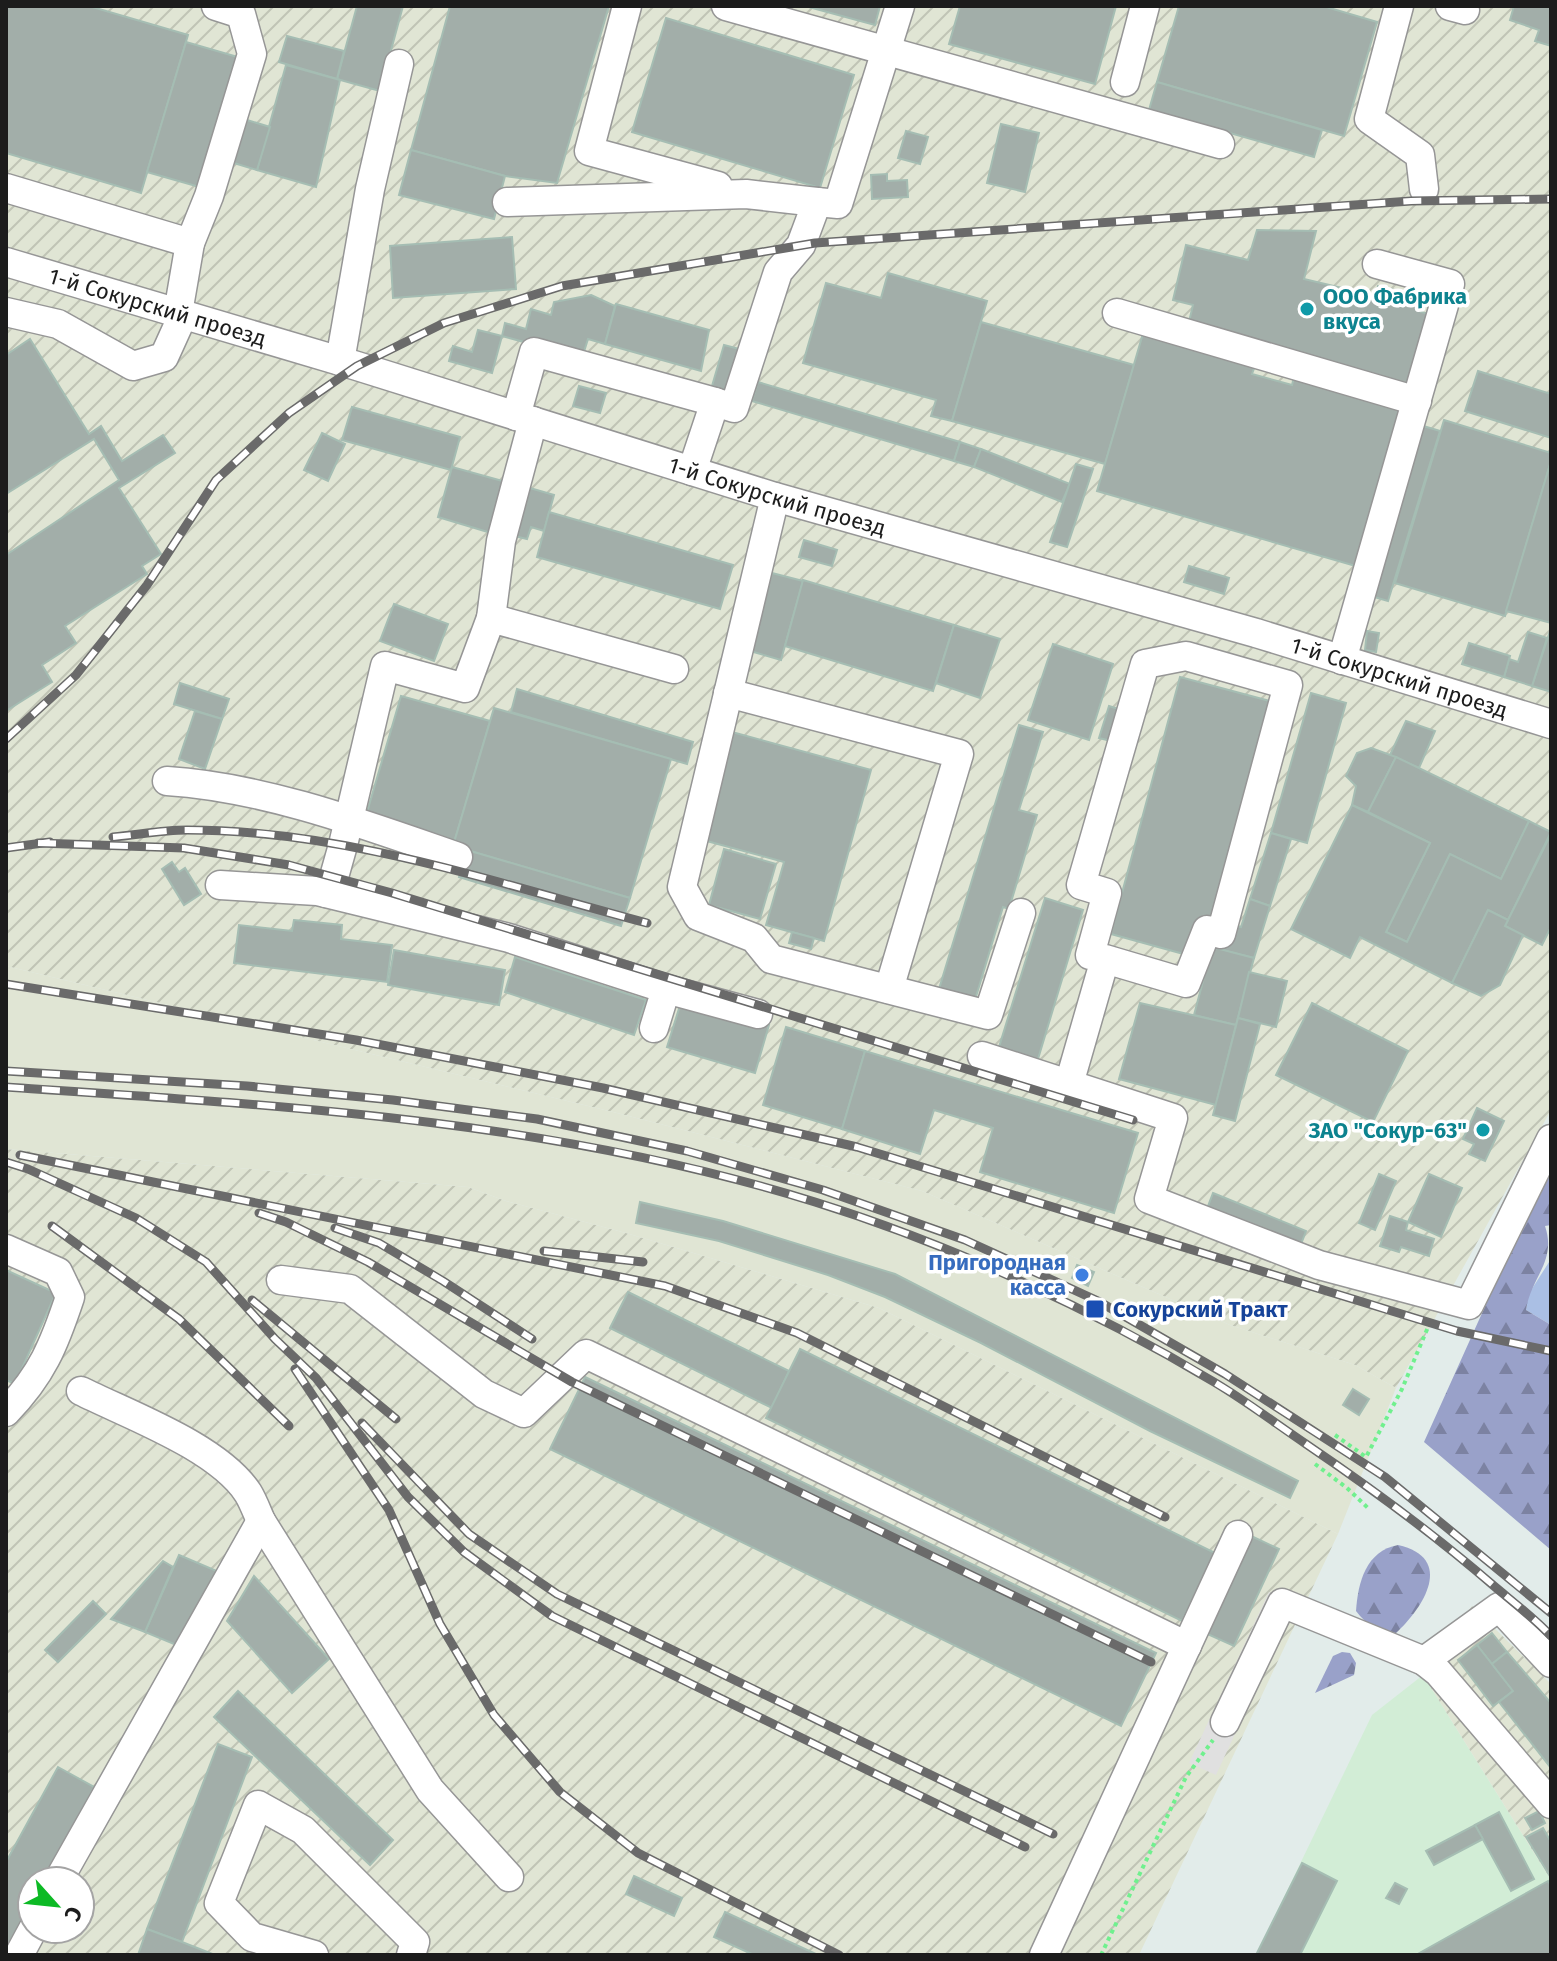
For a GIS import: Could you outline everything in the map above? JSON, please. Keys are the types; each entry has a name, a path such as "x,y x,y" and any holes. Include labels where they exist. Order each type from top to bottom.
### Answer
{"street":[{"path":"627,6 589,151 746,194"},
{"path":"726,6 1220,144"},
{"path":"507,202 746,194 838,204 900,6"},
{"path":"1125,82 1145,6"},
{"path":"1399,6 1369,119 1420,155 1424,189"},
{"path":"6,312 58,324 133,366 164,357 180,314 190,243 209,196 252,54 238,9"},
{"path":"340,361 370,189 399,64"},
{"path":"6,188 190,243"},
{"path":"326,893 334,877 385,666 465,688 491,618 501,541 534,352 734,408 778,272 801,245 817,202"},
{"name":"1-й Сокурский проезд","path":"6,262 340,361 775,497 1342,660 1551,724"},
{"path":"1342,660 1450,284 1377,264"},
{"path":"1117,313 1417,401"},
{"path":"692,471 715,402"},
{"path":"775,497 682,887 698,916 754,938 771,959 988,1015 1021,913"},
{"path":"491,618 674,669"},
{"path":"1186,656 1288,685 1221,934 1207,930 1186,983 1105,959 1090,955 1107,893 1081,885 1145,664 1186,656"},
{"path":"728,693 959,754 889,989"},
{"path":"167,781 206,783 348,819 458,857"},
{"path":"220,885 326,893 509,938 666,989 758,1014"},
{"path":"1069,1084 1105,959"},
{"path":"654,1028 666,989"},
{"path":"982,1056 1173,1118 1149,1199 1319,1265 1469,1305 1551,1139"},
{"path":"6,1249 58,1272 70,1297 55,1343 28,1389 6,1412"},
{"path":"281,1280 350,1289 484,1394 524,1413 586,1354 1187,1646"},
{"path":"81,1391 200,1450 227,1470 247,1492 261,1521 430,1790 509,1877"},
{"path":"67,1865 261,1521"},
{"path":"1044,1955 1238,1535"},
{"path":"1225,1722 1282,1603 1424,1661 1438,1672 1551,1804"},
{"path":"1424,1661 1499,1607 1551,1663"},
{"path":"314,1955 252,1937 219,1903 258,1805 303,1830 415,1942 411,1955"}],"path":[{"path":"1335,1435 1366,1457 1402,1389 1441,1298"},
{"path":"1315,1464 1369,1509"},
{"path":"1101,1955 1186,1777 1225,1722"}],"shaded area":[{"path":"6,6 1551,6 1551,1110 1396,1388 1355,1365 1230,1325 922,1191 613,1112 6,966"},
{"path":"6,966 613,1112 922,1191 1230,1325 1355,1365 1396,1388 1338,1534 879,1308 506,1201 468,1187 6,1149"},
{"path":"6,1149 468,1187 506,1201 879,1308 1338,1534 1139,1955 6,1955"},
{"path":"1551,1259 1551,1325 1526,1310 1528,1295"},
{"path":"1269,1592 1295,1604 1216,1775 1189,1763"},
{"path":"1472,1606 1551,1684 1551,1880 1423,1675"},
{"path":"1423,1675 1551,1880 1551,1955 1256,1955 1372,1715"}],"green space":[{"path":"1551,1160 1551,1225 1545,1226 1548,1249 1526,1310 1551,1325 1551,1550 1424,1442"},
{"path":"1398,1545 1415,1551 1426,1561 1430,1572 1424,1597 1396,1633 1373,1627 1356,1611 1362,1579 1371,1561 1387,1548"},
{"path":"1350,1653 1356,1663 1354,1675 1315,1693 1333,1656"}],"building":[{"path":"6,6 89,6 188,35 141,193 6,153"},
{"path":"357,6 403,6 380,91 337,79"},
{"path":"450,6 609,6 557,183 505,176 411,150"},
{"path":"805,6 880,6 875,25"},
{"path":"960,6 1116,6 1095,84 949,44"},
{"path":"1179,6 1323,6 1377,22 1344,136 1157,82"},
{"path":"1514,6 1551,6 1551,46 1535,41 1539,30 1510,20"},
{"path":"666,18 854,75 820,188 632,132"},
{"path":"287,36 344,51 337,79 279,62"},
{"path":"186,42 241,58 203,188 147,172"},
{"path":"286,65 340,80 316,187 257,170"},
{"path":"1157,82 1322,130 1314,157 1149,110"},
{"path":"247,120 270,127 257,170 234,163"},
{"path":"1001,124 1039,133 1025,192 987,183"},
{"path":"906,131 928,137 920,164 898,158"},
{"path":"411,150 505,176 494,219 399,195"},
{"path":"887,174 887,181 907,180 908,197 872,199 871,175"},
{"name":"ООО Фабрика вкуса","path":"1257,230 1316,231 1304,279 1376,296 1378,286 1424,297 1421,312 1434,315 1416,387 1188,326 1193,305 1173,300 1186,245 1248,260"},
{"path":"512,237 516,289 393,298 390,246"},
{"path":"888,273 987,301 952,421 931,416 936,400 803,363 826,283 881,298"},
{"path":"591,295 615,306 605,344 588,339 582,358 502,336 505,323 526,329 531,309 551,315 554,302"},
{"path":"616,304 709,330 701,371 605,344"},
{"path":"981,322 1134,365 1105,464 952,421"},
{"path":"478,330 502,336 492,373 449,361 453,346 472,352"},
{"path":"1144,330 1256,363 1252,374 1292,385 1294,377 1405,409 1359,567 1097,491"},
{"path":"30,339 89,434 101,426 122,461 163,435 175,453 119,488 161,554 142,566 147,574 65,626 76,643 42,665 52,682 6,711 6,555 119,480 94,439 6,494 6,355"},
{"path":"724,345 743,350 732,392 712,386"},
{"path":"1478,371 1551,394 1551,438 1465,411"},
{"path":"758,382 960,442 954,461 752,401"},
{"path":"579,386 606,393 600,413 573,406"},
{"path":"352,407 460,437 451,470 342,440"},
{"path":"1444,420 1551,453 1505,616 1395,583"},
{"path":"1420,425 1440,431 1388,601 1371,596"},
{"path":"322,433 345,444 328,481 304,470"},
{"path":"960,442 981,449 974,467 954,461"},
{"path":"981,449 1070,484 1062,502 974,467"},
{"path":"1551,461 1551,623 1506,611"},
{"path":"1076,464 1093,469 1067,547 1050,542"},
{"path":"452,467 506,482 491,533 438,517"},
{"path":"523,486 554,495 544,531 531,527 527,539 510,535"},
{"path":"549,512 733,565 720,609 537,557"},
{"path":"804,540 837,550 832,566 799,557"},
{"path":"1189,566 1229,578 1224,594 1184,582"},
{"path":"772,573 803,581 781,660 750,651"},
{"path":"803,580 954,625 933,691 785,646"},
{"path":"394,604 448,624 434,661 380,641"},
{"path":"954,625 1000,639 980,698 936,683"},
{"path":"1551,628 1551,692 1532,686"},
{"path":"1367,631 1379,633 1376,652 1365,650"},
{"path":"1528,632 1547,638 1532,686 1504,677 1509,659 1518,662"},
{"path":"1469,643 1510,656 1504,677 1462,664"},
{"path":"1053,644 1113,664 1089,740 1028,720"},
{"path":"1180,677 1277,703 1219,923 1191,956 1111,934"},
{"path":"180,683 229,699 222,719 174,704"},
{"path":"517,689 693,742 687,764 511,712"},
{"path":"1311,693 1346,703 1307,843 1271,833"},
{"path":"401,696 490,721 453,846 365,819"},
{"path":"1109,706 1125,711 1115,742 1099,738"},
{"path":"494,708 671,759 630,898 453,846"},
{"path":"195,711 222,719 205,769 179,759"},
{"path":"1406,721 1435,731 1419,768 1390,755"},
{"path":"1019,725 1043,732 1019,810 1037,815 1009,909 1003,907 975,1000 939,989"},
{"path":"732,732 871,770 824,941 766,925 784,862 703,840"},
{"path":"1371,748 1396,757 1368,812 1352,805 1356,786 1346,776 1357,753"},
{"path":"1396,757 1529,821 1501,879 1450,854 1407,942 1386,932 1430,843 1368,812"},
{"path":"1352,805 1430,843 1386,932 1407,942 1450,854 1501,879 1529,821 1551,832 1508,920 1488,910 1452,983 1360,937 1350,958 1291,929"},
{"path":"1271,833 1291,839 1270,906 1250,899"},
{"path":"1551,834 1551,927 1542,945 1505,926"},
{"path":"724,849 776,864 760,919 709,905"},
{"path":"467,850 630,898 621,926 459,877"},
{"path":"172,862 179,872 185,868 201,894 184,905 162,869"},
{"path":"1045,898 1083,910 1038,1059 999,1047"},
{"path":"1250,899 1270,906 1254,958 1222,950 1230,924 1241,927"},
{"path":"1488,910 1508,920 1505,926 1523,935 1500,985 1481,996 1452,983"},
{"path":"294,920 342,925 341,939 392,945 387,982 234,963 239,925 292,931"},
{"path":"792,932 814,938 811,949 789,943"},
{"path":"1212,947 1254,958 1236,1025 1194,1015"},
{"path":"394,950 505,970 499,1005 388,985"},
{"path":"515,957 646,1000 634,1035 505,992"},
{"path":"1249,972 1287,981 1276,1027 1238,1018"},
{"path":"682,999 769,1025 755,1073 667,1047"},
{"path":"1140,1003 1236,1025 1216,1105 1119,1079"},
{"path":"1312,1003 1408,1051 1373,1122 1276,1075"},
{"path":"1238,1018 1260,1024 1235,1121 1213,1115"},
{"path":"786,1027 865,1051 842,1129 763,1105"},
{"path":"865,1051 1138,1133 1114,1213 980,1172 993,1128 934,1110 920,1154 842,1129"},
{"name":"ЗАО \"Сокур-63\"","path":"1477,1108 1504,1121 1485,1161 1469,1154 1474,1144 1463,1139"},
{"path":"1379,1174 1396,1181 1375,1230 1359,1223"},
{"path":"1429,1174 1462,1188 1441,1237 1408,1222"},
{"path":"1213,1193 1306,1231 1298,1252 1205,1214"},
{"path":"640,1202 723,1221 895,1274 1298,1481 1290,1498 885,1297 828,1275 719,1241 636,1223"},
{"path":"1390,1216 1408,1222 1406,1230 1434,1239 1429,1256 1401,1247 1399,1252 1380,1246"},
{"path":"1077,1265 1094,1272 1088,1286 1072,1278"},
{"path":"6,1270 56,1293 15,1384 6,1380"},
{"path":"628,1292 789,1371 772,1408 610,1328"},
{"path":"800,1349 1215,1553 1182,1621 766,1418"},
{"path":"585,1377 1156,1653 1121,1726 550,1449"},
{"path":"1353,1389 1369,1399 1359,1415 1343,1405"},
{"path":"1249,1535 1279,1549 1234,1646 1203,1632"},
{"path":"179,1555 219,1572 186,1649 145,1632"},
{"path":"163,1561 173,1567 145,1632 111,1619"},
{"path":"254,1576 329,1659 292,1693 227,1621"},
{"path":"93,1601 106,1614 58,1662 45,1650"},
{"path":"1492,1633 1507,1652 1492,1664 1477,1645"},
{"path":"1477,1645 1513,1691 1493,1706 1458,1660"},
{"path":"1507,1652 1551,1703 1551,1768 1499,1702 1513,1691 1492,1664"},
{"path":"238,1691 393,1840 370,1865 214,1717"},
{"path":"218,1744 252,1757 182,1942 147,1929"},
{"path":"58,1767 94,1787 52,1865 16,1865 16,1931 6,1949 6,1862"},
{"path":"1539,1811 1545,1823 1532,1830 1525,1818"},
{"path":"1499,1812 1534,1879 1511,1891 1475,1825"},
{"path":"1475,1825 1483,1839 1434,1865 1426,1851"},
{"path":"1543,1828 1551,1842 1551,1878 1526,1837"},
{"path":"1302,1863 1337,1881 1300,1955 1256,1955"},
{"path":"634,1876 682,1898 674,1916 626,1894"},
{"path":"1548,1881 1551,1886 1551,1955 1416,1955"},
{"path":"1395,1883 1407,1889 1399,1904 1386,1898"},
{"path":"725,1912 818,1955 754,1955 714,1937"},
{"path":"147,1929 182,1942 215,1955 138,1955"}],"railway":[{"path":"6,739 76,675 147,585 216,480 289,413 357,366 444,323 562,286 815,243 1411,201 1551,199"},
{"path":"113,837 187,830 246,832 304,839 420,862 647,923"},
{"path":"6,848 50,842"},
{"path":"38,843 184,848 289,865 392,893 1133,1120"},
{"path":"6,984 356,1040 603,1088 857,1147 1457,1331 1551,1351"},
{"path":"6,1071 247,1086 393,1100 537,1119 687,1151 823,1190 965,1240 1098,1301 1225,1374 1385,1477 1551,1613"},
{"path":"6,1087 312,1110 516,1134 716,1174 866,1219 969,1258 1071,1304 1214,1382 1402,1512 1531,1616 1551,1636"},
{"path":"20,1155 665,1286 797,1333 1165,1517"},
{"path":"6,1162 136,1218 206,1262 275,1339 316,1378 408,1497 464,1552 552,1616 1025,1847"},
{"path":"259,1213 286,1222 368,1262 572,1382 1151,1662"},
{"path":"52,1226 179,1319 289,1426"},
{"path":"335,1228 379,1243 532,1339"},
{"path":"544,1251 643,1262"},
{"path":"252,1300 396,1419"},
{"path":"295,1369 389,1510 440,1624 494,1715 560,1792 638,1853 839,1955"},
{"path":"362,1423 469,1534 557,1594 1053,1834"}],"place":[{"name":"ООО Фабрика вкуса","path":"1307,309"},
{"name":"ЗАО \"Сокур-63\"","path":"1483,1130"},
{"name":"Пригородная касса","path":"1082,1275"},
{"name":"Сокурский Тракт","path":"1095,1309"}]}
